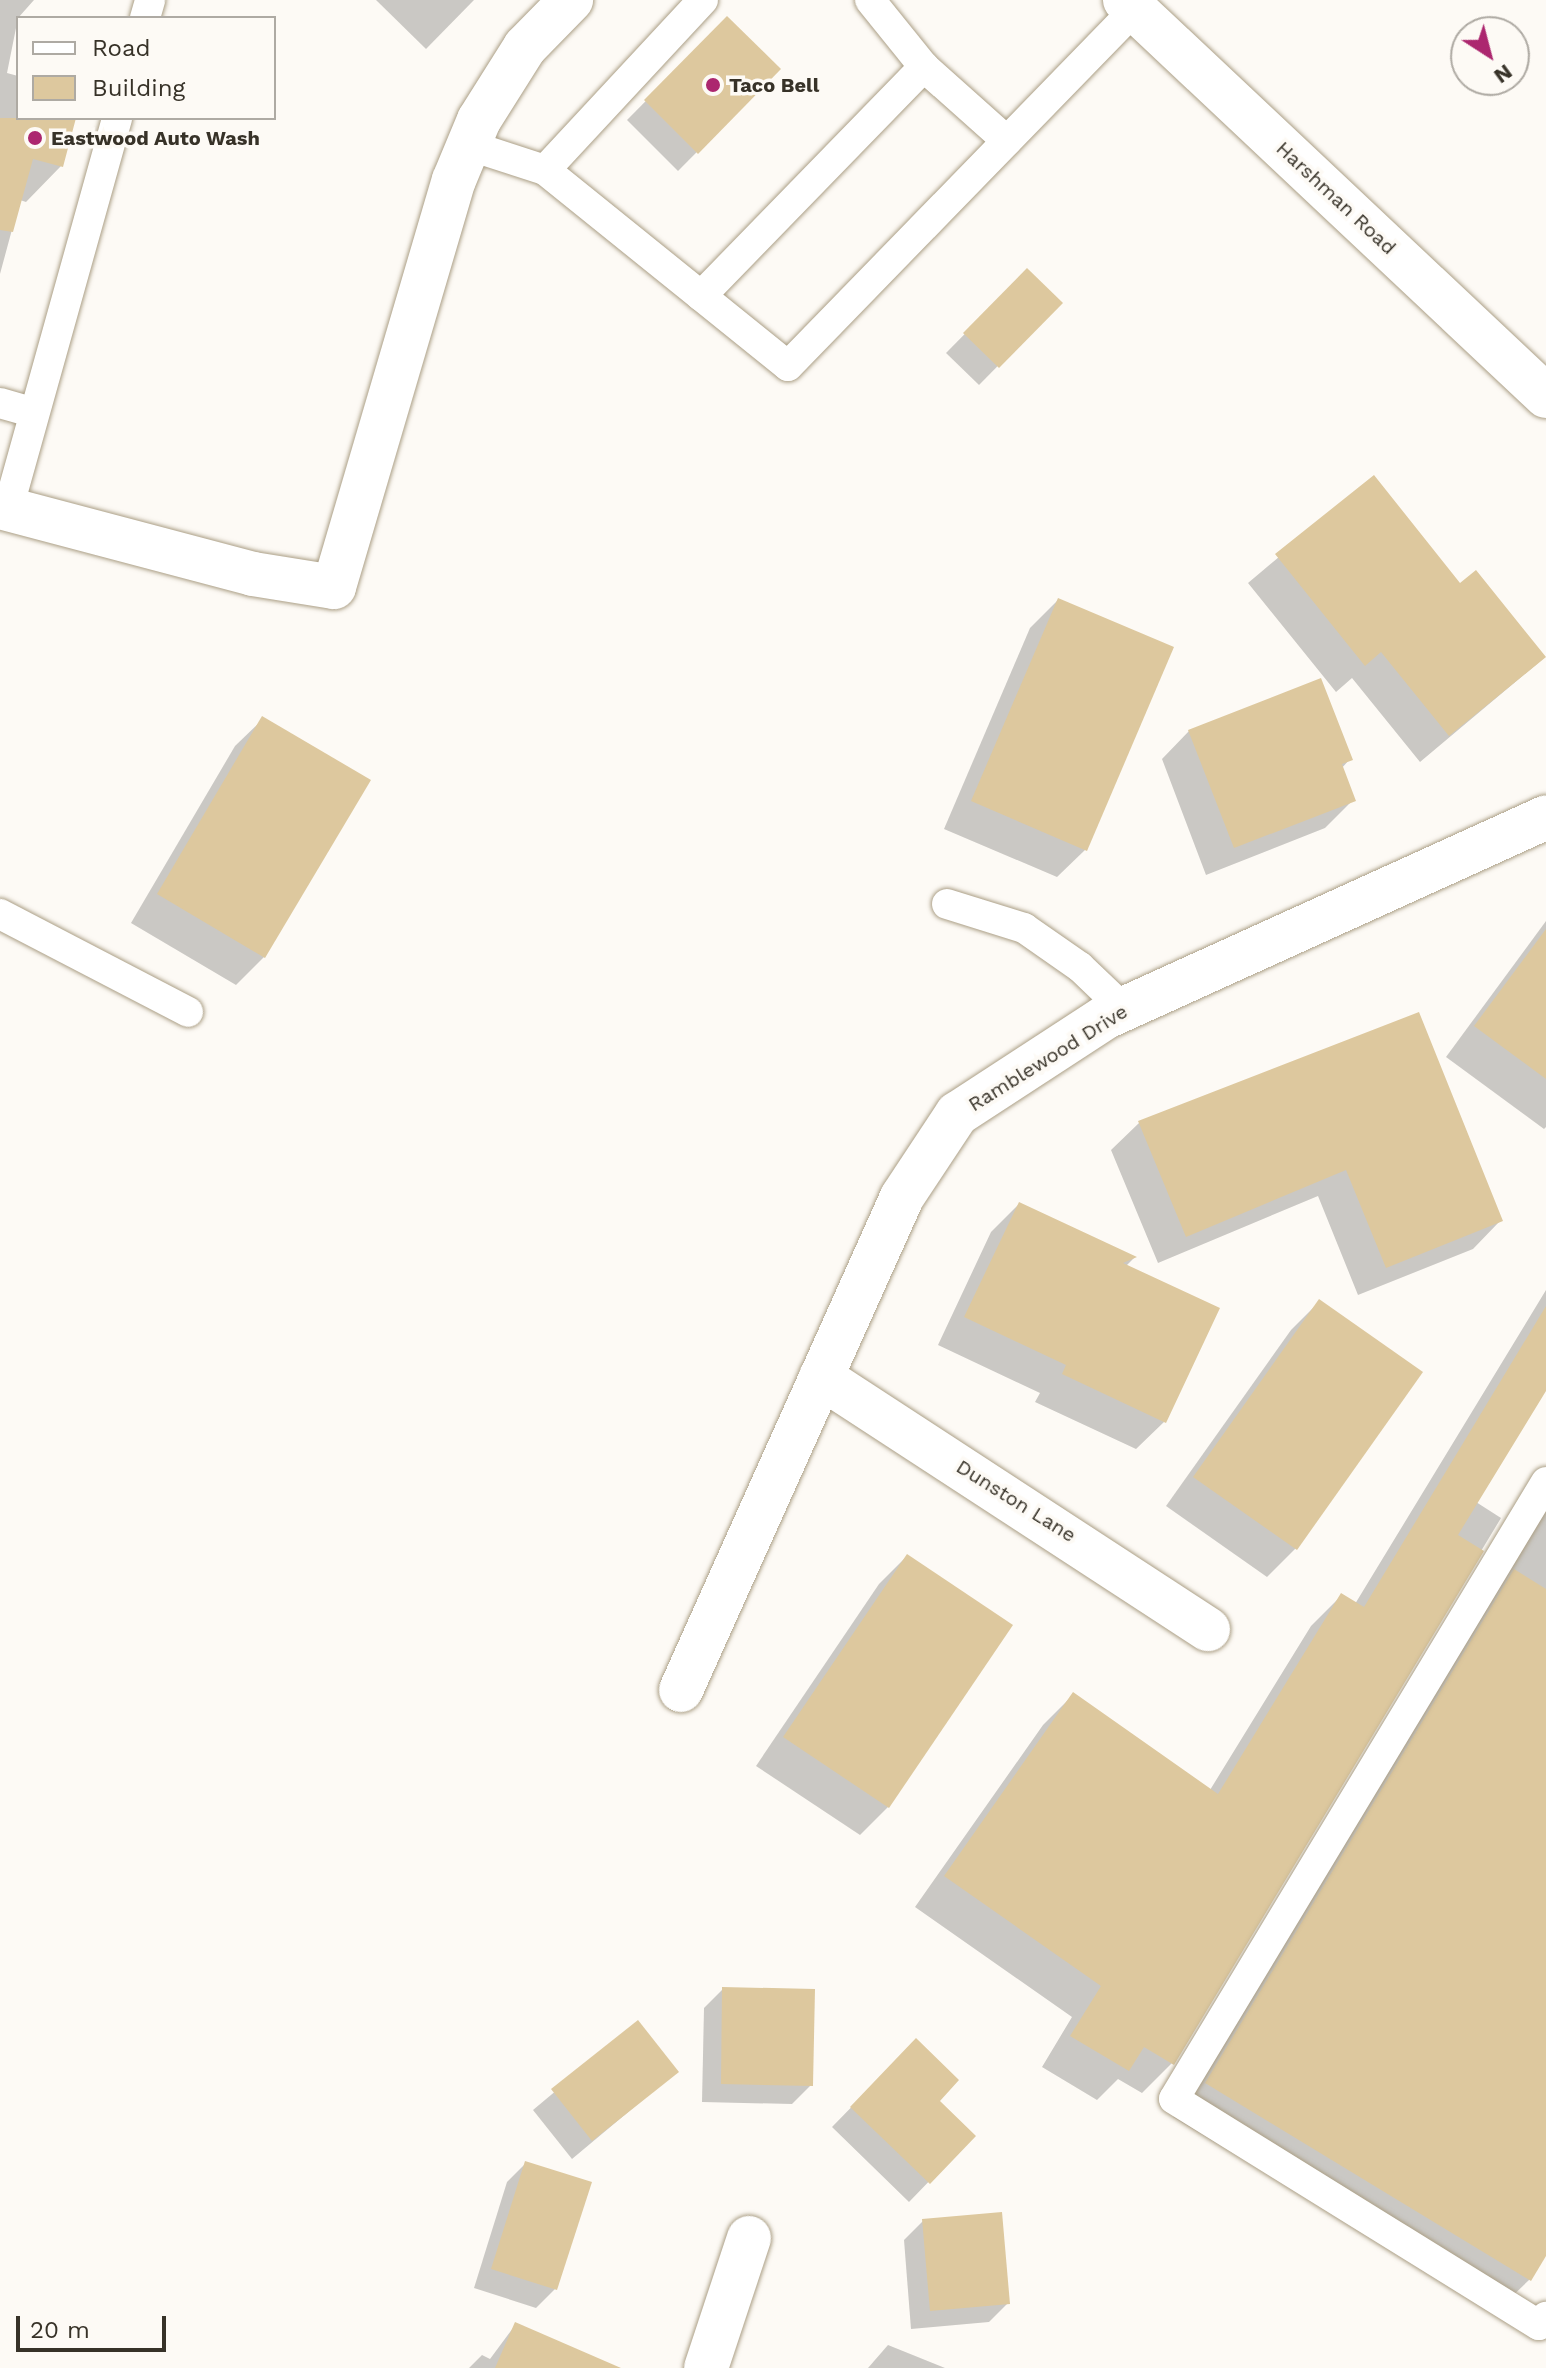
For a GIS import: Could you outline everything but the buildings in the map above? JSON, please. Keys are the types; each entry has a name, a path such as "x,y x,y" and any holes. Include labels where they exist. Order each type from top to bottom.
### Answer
{"street":[{"path":"4,508 253,574 334,587 468,145 525,47 571,0"},
{"name":"Harshman Road","path":"1130,4 1546,396"},
{"name":"Ramblewood Drive","path":"681,1690 902,1197 957,1114 1124,1009 1546,817"},
{"name":"Dunston Lane","path":"821,1377 1208,1629"},
{"path":"706,2368 749,2238"}],"lane":[{"path":"545,170 703,0"},
{"path":"870,0 924,67 1007,141"},
{"path":"468,145 545,170 788,366 1007,141 1130,4"},
{"path":"701,296 924,67"},
{"path":"4,508 116,120"},
{"path":"0,403 34,413"},
{"path":"947,904 1024,928 1080,967 1124,1009"},
{"path":"0,914 188,1012"},
{"path":"1546,1482 1174,2099 1539,2325 1546,2317"}],"place":[{"name":"Taco Bell","path":"713,85"},
{"name":"Eastwood Auto Wash","path":"35,138"}]}
